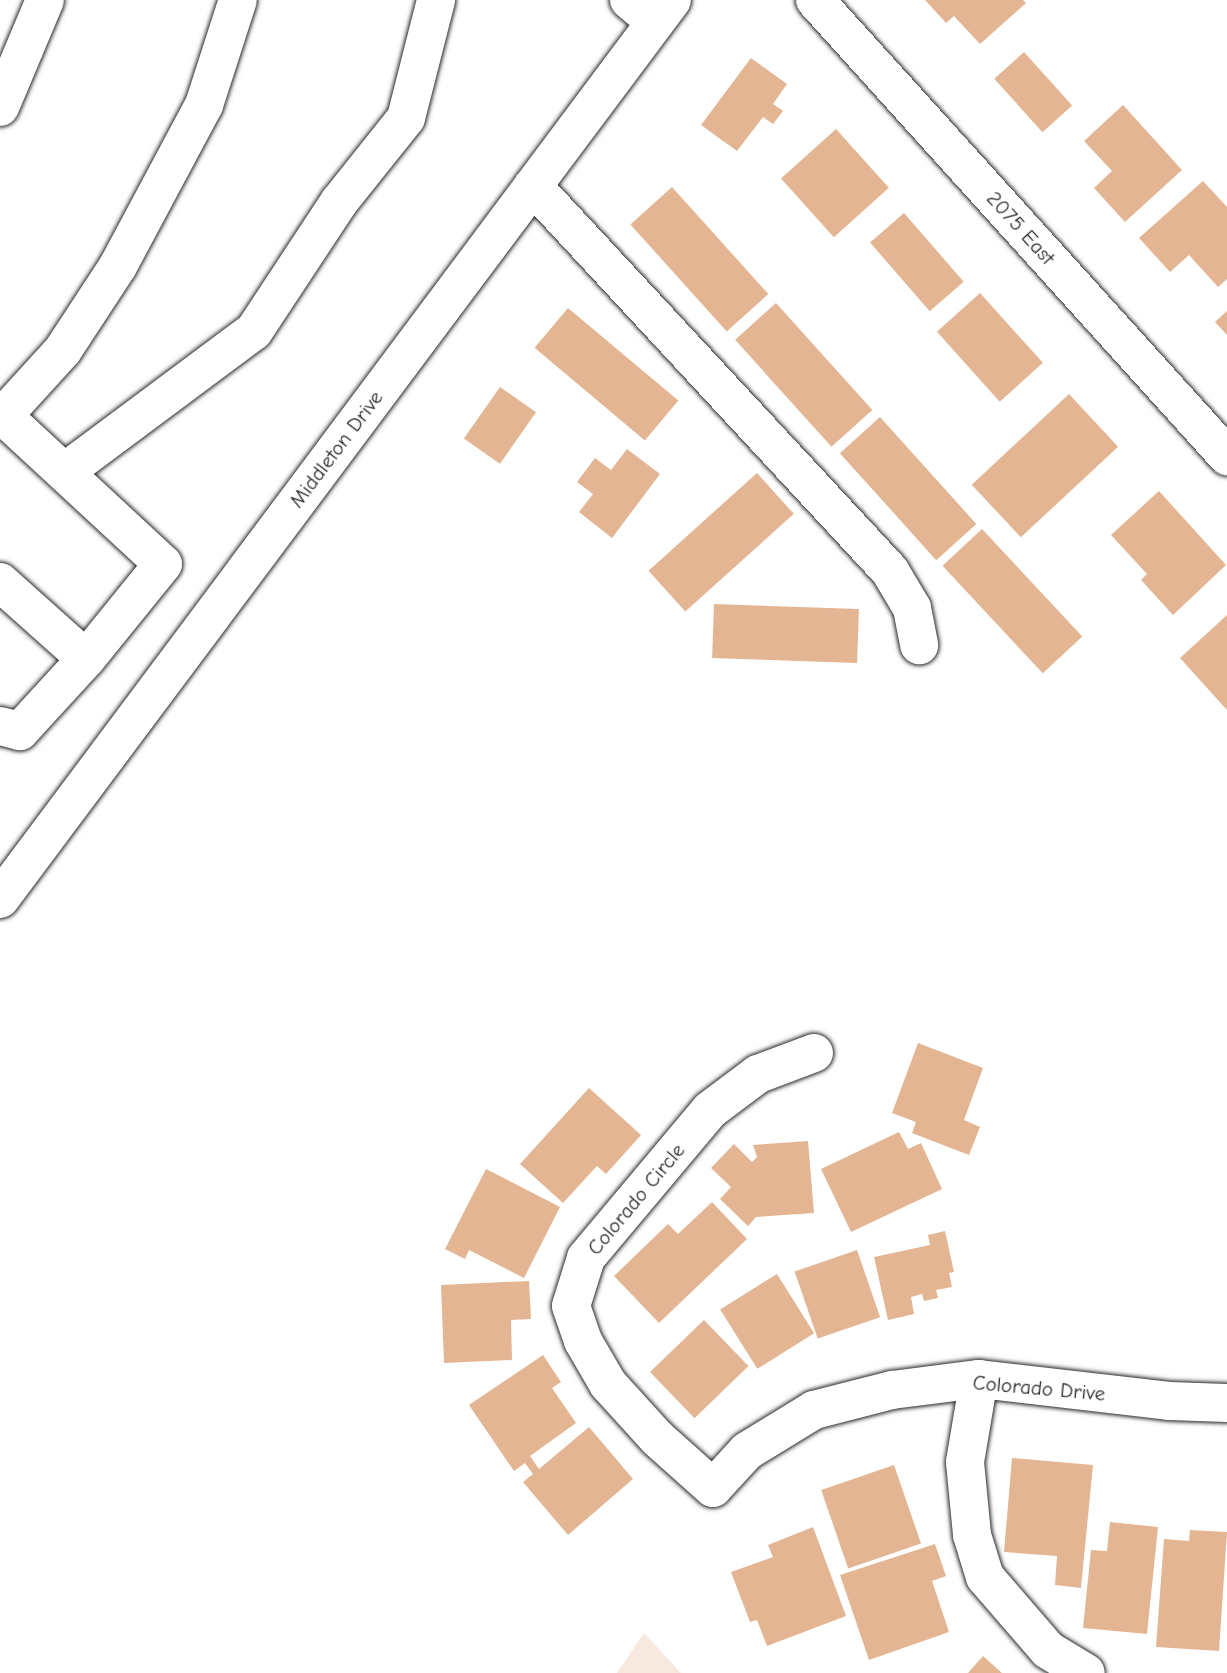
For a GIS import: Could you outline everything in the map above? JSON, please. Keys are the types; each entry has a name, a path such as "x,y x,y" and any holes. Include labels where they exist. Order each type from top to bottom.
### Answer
{"street":[{"path":"0,107 45,0"},
{"path":"0,726 20,731 86,659 163,564 2,414 63,350 118,266 204,105 238,0"},
{"path":"66,471 254,331 339,202 406,118 436,0"},
{"name":"2075 East","path":"815,0 1227,456"},
{"name":"Middleton Drive","path":"0,899 533,186 652,7"},
{"path":"533,186 890,571 912,608 919,645"},
{"path":"0,582 86,659"},
{"name":"Colorado Circle","path":"713,1488 657,1438 608,1384 583,1341 571,1306 586,1258 710,1110 758,1074 814,1052"},
{"path":"979,1379 965,1462 972,1535 985,1577 1048,1650 1086,1673"},
{"name":"Colorado Drive","path":"713,1488 747,1451 814,1410 891,1390 979,1379 1169,1401 1227,1403"}],"shaded area":[{"path":"644,1633 681,1673 617,1673"}],"building":[{"path":"925,0 1023,0 1026,3 980,44 954,16 946,23"},
{"path":"1024,52 1072,106 1042,132 994,79"},
{"path":"751,58 787,84 773,104 783,111 773,124 763,117 737,151 701,125"},
{"path":"1123,105 1182,170 1125,222 1094,188 1112,171 1084,141"},
{"path":"836,129 889,188 834,237 781,179"},
{"path":"1203,181 1227,207 1227,279 1218,287 1189,255 1170,272 1139,238"},
{"path":"672,187 768,294 727,331 630,224"},
{"path":"904,213 964,282 930,311 870,243"},
{"path":"980,293 1043,363 1000,402 937,332"},
{"path":"776,303 872,410 831,447 735,340"},
{"path":"568,308 678,401 645,440 535,348"},
{"path":"1227,311 1227,335 1215,322"},
{"path":"500,387 536,412 500,464 464,439"},
{"path":"1069,394 1118,447 1021,537 972,485"},
{"path":"880,417 976,524 936,560 840,453"},
{"path":"627,449 660,474 612,538 579,512 593,494 577,482 595,458 611,470"},
{"path":"757,473 794,514 685,612 649,571"},
{"path":"1159,491 1226,565 1173,615 1141,580 1147,574 1111,535"},
{"path":"982,529 1082,637 1043,673 943,566"},
{"path":"714,604 859,609 857,663 712,658"},
{"path":"1227,615 1227,710 1180,658"},
{"path":"918,1043 983,1068 964,1120 980,1127 969,1155 912,1133 916,1122 892,1113"},
{"path":"589,1088 641,1135 606,1174 597,1166 563,1203 520,1164"},
{"path":"899,1132 908,1149 921,1143 942,1189 851,1232 821,1169"},
{"path":"808,1141 814,1213 756,1217 748,1226 720,1199 731,1187 711,1168 734,1144 752,1162 757,1157 753,1145"},
{"path":"486,1169 560,1207 524,1278 469,1250 465,1259 445,1249"},
{"path":"712,1202 747,1239 659,1323 614,1276 668,1224 678,1234"},
{"path":"945,1231 954,1272 949,1273 952,1287 936,1290 938,1298 924,1301 922,1294 911,1297 914,1314 888,1320 874,1257 930,1245 928,1235"},
{"path":"857,1250 880,1317 818,1339 795,1271"},
{"path":"777,1274 814,1333 757,1369 720,1310"},
{"path":"529,1281 531,1319 511,1320 512,1360 444,1363 441,1285"},
{"path":"704,1320 748,1366 695,1418 650,1372"},
{"path":"543,1355 561,1382 552,1388 576,1423 530,1456 539,1469 589,1427 633,1479 568,1535 523,1482 533,1474 525,1463 514,1471 469,1405"},
{"path":"1012,1458 1093,1465 1081,1588 1055,1585 1057,1556 1004,1552"},
{"path":"894,1465 921,1543 848,1569 821,1490"},
{"path":"1110,1522 1158,1527 1147,1634 1083,1628 1091,1550 1107,1551"},
{"path":"813,1527 846,1616 767,1646 757,1620 750,1622 731,1572 773,1557 768,1545"},
{"path":"1190,1530 1227,1532 1219,1651 1156,1647 1164,1539 1189,1541"},
{"path":"935,1544 946,1576 932,1581 949,1632 869,1660 840,1575"},
{"path":"983,1656 1002,1673 968,1673"}]}
